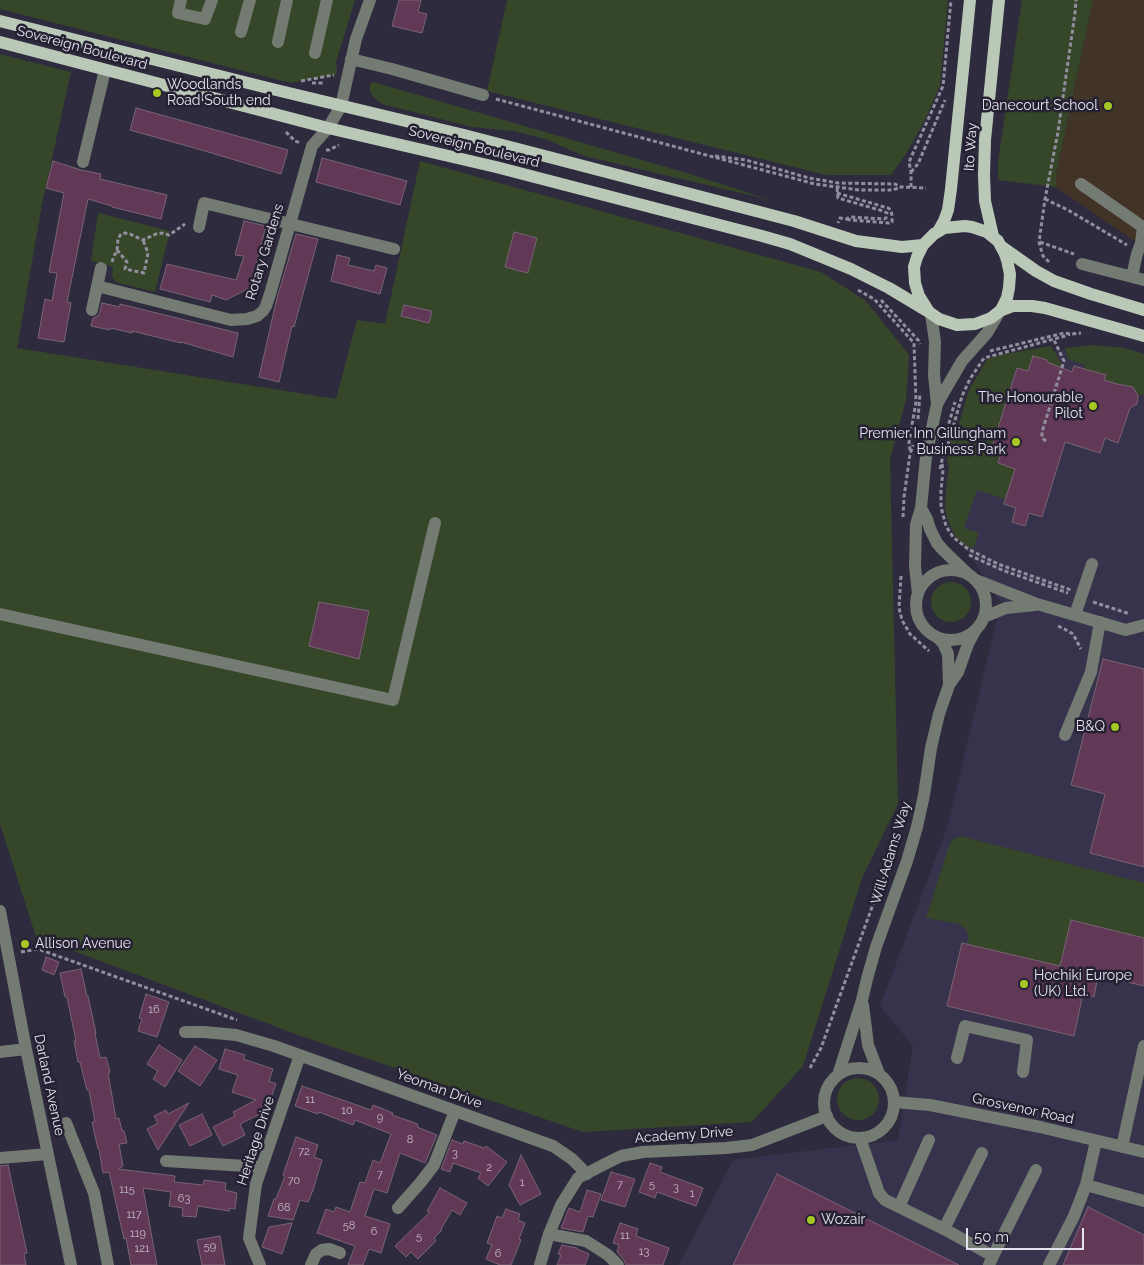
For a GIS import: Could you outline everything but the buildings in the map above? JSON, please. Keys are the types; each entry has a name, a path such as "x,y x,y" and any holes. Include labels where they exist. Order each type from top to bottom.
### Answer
{"main road":[{"name":"Ito Way","path":"939,230 944,221 949,203 970,0"},
{"name":"Ito Way","path":"993,236 987,216 984,175 985,140 999,0"},
{"name":"Sovereign Boulevard","path":"0,21 464,135 772,215 856,241 902,247 923,245"},
{"name":"Sovereign Boulevard","path":"0,42 328,128 496,167 790,244 837,262 866,276 930,313"},
{"path":"1144,310 1054,281 1036,271 1002,247 993,236 980,229 965,226 939,230 930,236 923,245 916,261 914,279 920,298 930,313 949,324 962,326 981,323 1000,311 1013,306 1032,306 1144,336"},
{"path":"1000,311 1007,298 1010,281 1007,260 1002,247"}],"street":[{"path":"181,0 178,13 205,19 212,0"},
{"path":"242,32 250,0"},
{"path":"278,42 287,0"},
{"path":"315,53 327,0"},
{"name":"Rotary Gardens","path":"97,286 231,320 248,320 263,311 268,303 312,146 328,128 341,106 356,39 370,0"},
{"path":"352,59 483,95"},
{"path":"83,162 105,70"},
{"path":"1081,184 1143,227 1137,254 1138,278 1082,264"},
{"path":"199,227 204,203 394,248"},
{"path":"92,310 101,268"},
{"path":"921,508 937,543 972,577 985,596 984,617 975,631 965,638 950,640 938,638 927,631 920,620 916,608 918,594 915,566 916,525 921,508 926,456 937,404 962,360 987,333 1000,311"},
{"path":"930,313 935,342 934,375 937,404"},
{"path":"0,614 393,700 435,523"},
{"path":"1075,615 1078,595 1092,564"},
{"path":"918,594 929,578 940,572 958,571 1037,604 1126,630 1144,625"},
{"path":"984,617 1006,608 1037,604"},
{"path":"1065,735 1091,672 1100,622"},
{"name":"Will Adams Way","path":"838,1075 862,1000 876,947 907,861 917,827 939,714 949,685 958,672 975,631"},
{"name":"Will Adams Way","path":"938,638 943,643 948,654 949,685"},
{"name":"Darland Avenue","path":"0,911 4,954 72,1265"},
{"name":"Will Adams Way","path":"862,1000 868,1045 879,1074"},
{"path":"957,1058 966,1026 1027,1040 1023,1072"},
{"name":"Yeoman Drive","path":"185,1032 236,1035 300,1055 553,1146 572,1159 587,1174"},
{"path":"1122,1147 1144,1046"},
{"path":"0,1052 26,1049"},
{"name":"Heritage Drive","path":"260,1265 249,1238 256,1184 300,1055"},
{"path":"858,1068 869,1069 887,1081 892,1091 893,1112 881,1130 871,1136 860,1138 840,1132 832,1125 824,1105 830,1083 838,1075 858,1068"},
{"name":"Grosvenor Road","path":"894,1102 930,1105 1040,1127 1144,1152"},
{"path":"398,1208 434,1164 455,1111"},
{"name":"Academy Drive","path":"540,1265 549,1234 561,1205 578,1178 603,1164 621,1156 643,1152 752,1145 827,1116"},
{"path":"66,1124 94,1193 108,1265"},
{"path":"860,1138 879,1193 885,1200 944,1229 991,1261 1036,1170"},
{"path":"899,1207 929,1140"},
{"path":"1049,1265 1074,1216 1086,1185 1096,1141"},
{"path":"944,1229 982,1153"},
{"path":"0,1158 48,1154"},
{"path":"166,1161 262,1167"},
{"path":"1086,1185 1144,1200"},
{"path":"549,1234 586,1241 608,1255 618,1265"},
{"path":"311,1265 316,1254 322,1250 329,1249 340,1254"}],"path":[{"path":"911,186 909,162 943,86 951,0"},
{"path":"1052,264 1043,256 1039,242 1058,132 1076,0"},
{"path":"911,172 918,164 947,94"},
{"path":"483,95 815,184 859,190 893,190 901,186"},
{"path":"284,131 296,141"},
{"path":"700,153 746,160 785,172 830,182 895,184 926,188"},
{"path":"837,188 838,198 887,213 884,219 850,217 846,219"},
{"path":"837,192 888,208 892,216 892,221 889,223 840,218 838,222"},
{"path":"1045,199 1101,229 1126,244 1137,254"},
{"path":"143,240 156,234 169,235 186,224 199,227"},
{"path":"101,268 109,269 117,251 117,249 118,239 121,234 125,233 143,240 148,253 144,273 125,269 127,262 117,249"},
{"path":"1039,242 1083,258 1082,264"},
{"path":"859,286 866,289"},
{"path":"856,289 874,298 914,343 916,402 909,442 910,452 902,518"},
{"path":"876,295 919,341 920,347"},
{"path":"944,451 947,448 962,396 983,359 1070,334 1064,332 984,353 980,355 970,371"},
{"path":"1046,441 1042,438 1042,432 1064,361 1054,339"},
{"path":"918,422 920,391"},
{"path":"955,544 944,532 938,514 937,487 947,432 957,397"},
{"path":"910,452 915,436"},
{"path":"942,463 944,470 941,506 946,526 954,537 968,549 1010,569 1071,590 1089,601 1122,612 1135,614"},
{"path":"962,550 1002,570 1069,594 1078,595"},
{"path":"901,570 899,608 902,620 910,634 932,654"},
{"path":"810,1068 821,1048 876,896 890,865"},
{"path":"4,954 38,950 244,1023"}],"shaded area":[{"name":"Danecourt School","path":"1093,0 1144,0 1144,243 1131,239 1056,187 1056,174"},
{"path":"1093,345 1124,348 1144,354 1144,1265 679,1265 733,1160 898,1140 913,1046 880,1006 947,828 1001,602 949,524 946,488 960,421 985,364"}],"green space":[{"path":"0,0 355,0 336,62 336,75 291,83 0,9"},
{"path":"507,0 948,0 940,85 925,120 906,154 891,175 826,175 487,91"},
{"path":"1022,0 1093,0 1056,174 1056,187 998,180 998,162"},
{"path":"0,54 71,72 42,204 17,348 336,399 357,320 385,324 420,161 821,272 866,301 909,355 906,400 890,459 898,804 862,878 803,1066 752,1122 583,1132 301,1036 36,937 0,824"},
{"path":"373,82 690,174 771,200 584,156 545,139 514,131 472,127 382,104 373,97 370,91 370,84"},
{"path":"98,213 170,231 155,292 119,283 112,276 113,268 111,266 91,261"},
{"path":"1093,345 1124,348 1144,354 1144,394 1138,396 1133,387 1104,380 1106,376 1082,373 1085,365 1068,359 1065,348"},
{"path":"1051,346 1063,366 1058,382 1042,377 1047,360 1033,356 1028,371 1016,368 992,447 1002,450 998,463 1015,469 1005,499 977,490 964,528 979,533 973,549 961,542 954,534 945,509 949,467 947,459 952,434 960,421 968,392 987,359"},
{"path":"955,582 962,585 968,591 971,602 970,610 962,619 955,622 947,622 940,619 932,610 931,598 934,591 943,583"},
{"path":"960,836 1144,883 1144,938 1071,921 1060,966 967,944 969,937 966,930 960,924 926,918 947,852 952,840"},
{"path":"858,1078 873,1084 879,1099 873,1114 858,1120 843,1114 837,1099 843,1084"}],"place":[{"name":"Woodlands Road South end","path":"157,93"},
{"name":"Danecourt School","path":"1108,106"},
{"name":"The Honourable Pilot","path":"1093,406"},
{"name":"Premier Inn Gillingham Business Park","path":"1016,442"},
{"name":"B&Q","path":"1115,727"},
{"name":"Allison Avenue","path":"25,944"},
{"name":"Hochiki Europe (UK) Ltd.","path":"1024,984"},
{"name":"Wozair","path":"811,1220"}]}
